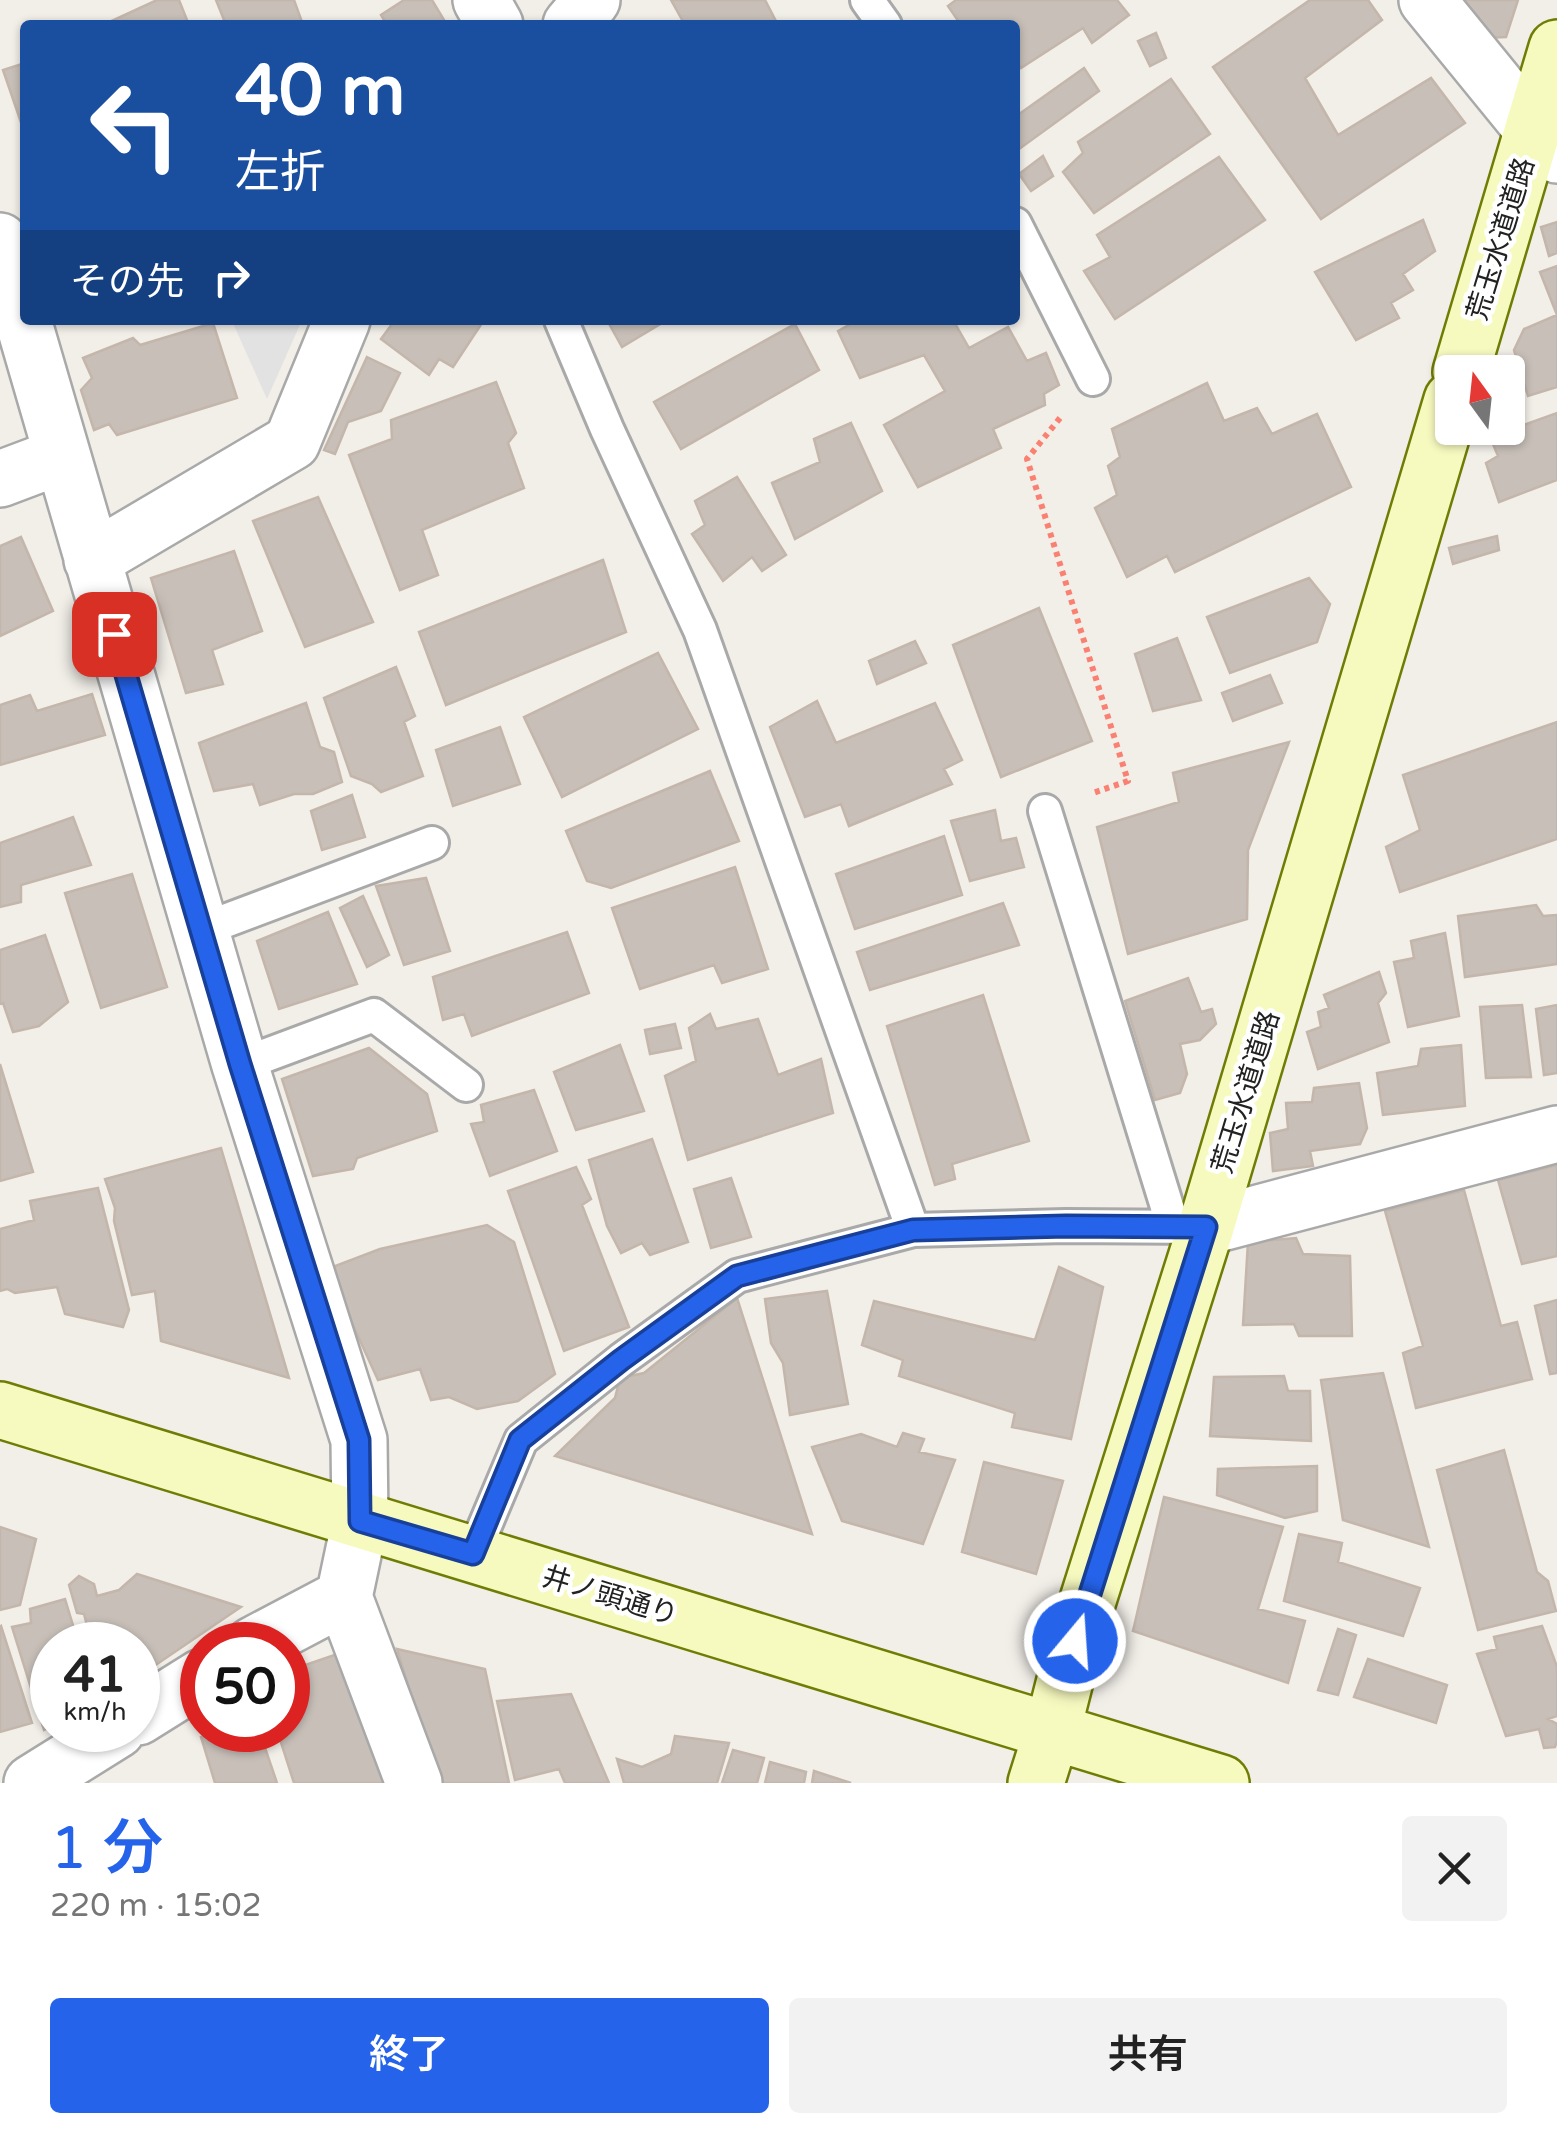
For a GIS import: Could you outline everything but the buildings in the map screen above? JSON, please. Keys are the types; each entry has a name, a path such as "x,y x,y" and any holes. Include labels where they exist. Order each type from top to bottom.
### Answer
{"main road":[{"name":"荒玉水道道路","path":"1467,355 1545,142 1557,48"},
{"name":"荒玉水道道路","path":"1036,1783 1189,1226 1438,445"},
{"name":"井ノ頭通り","path":"0,1410 1220,1783"}],"street":[{"path":"575,20 592,0"},
{"path":"1426,0 1545,142"},
{"path":"0,241 20,310"},
{"path":"24,325 240,1064 359,1440 360,1521 344,1597 414,1783"},
{"path":"92,560 292,442 340,325"},
{"path":"0,479 62,456"},
{"path":"1189,1226 1557,1134"},
{"path":"297,1622 344,1597"},
{"path":"32,1783 82,1752"}],"lane":[{"path":"1020,234 1092,378"},
{"path":"563,325 606,428 700,630 913,1230"},
{"path":"473,1554 520,1440 737,1276 913,1230 1189,1226 1045,811"},
{"path":"201,930 432,843"},
{"path":"240,1064 374,1014 466,1086"}],"path":[{"path":"1045,811 1128,781 1026,459 1092,378"}],"shaded area":[{"path":"234,325 300,325 267,399"}],"route":[{"path":"114,634 240,1064 359,1440 360,1521 473,1554 520,1440 737,1276 913,1230 1206,1227 1075,1641"}]}
